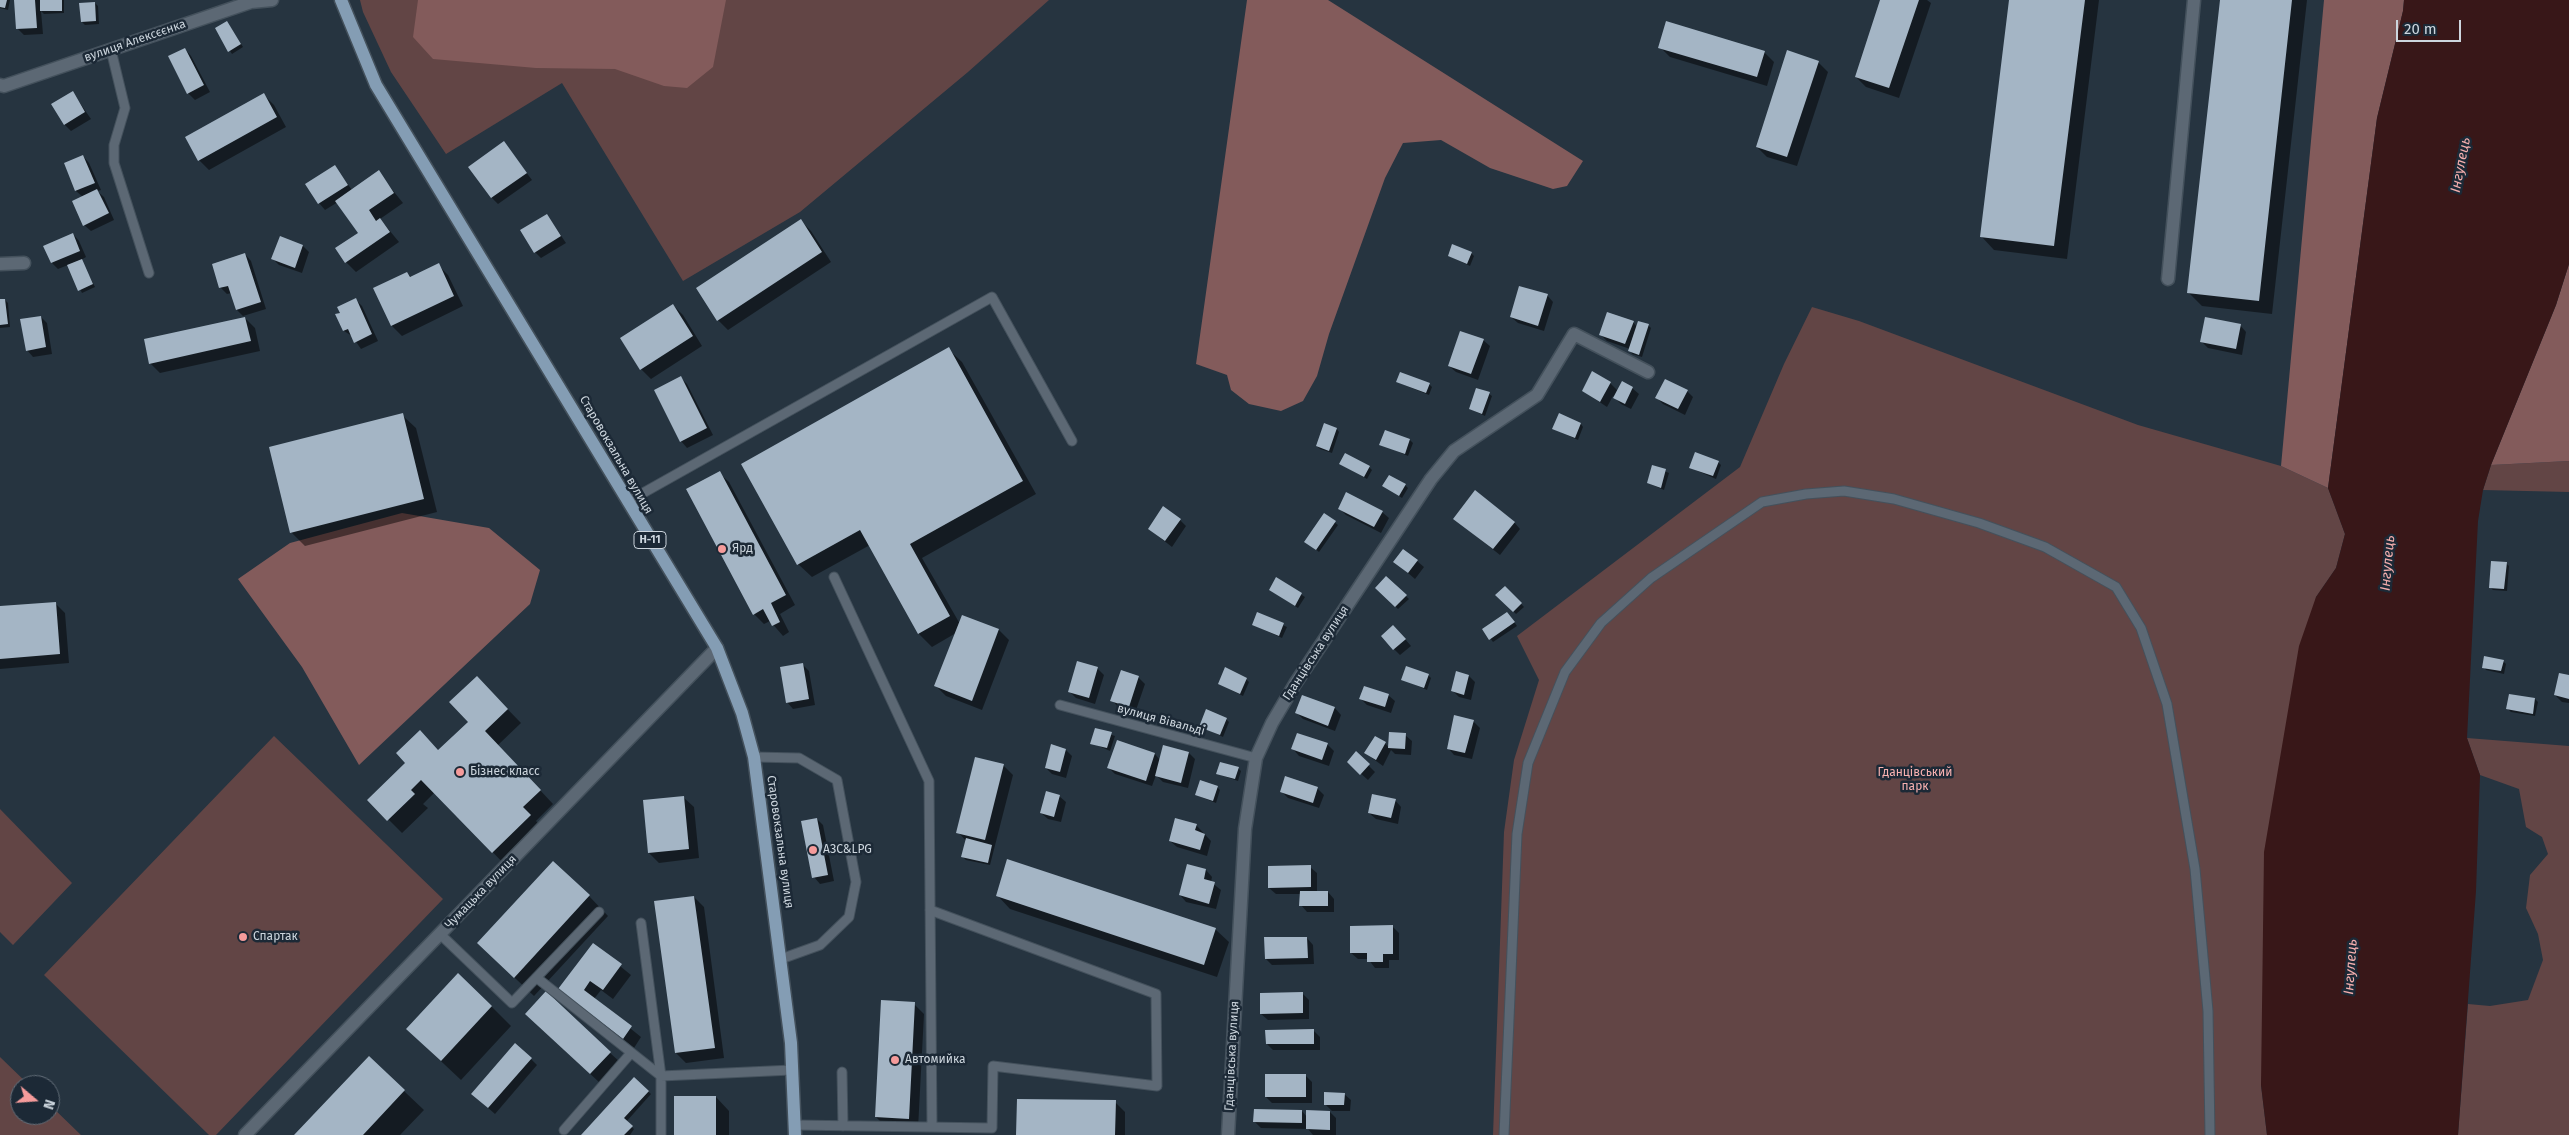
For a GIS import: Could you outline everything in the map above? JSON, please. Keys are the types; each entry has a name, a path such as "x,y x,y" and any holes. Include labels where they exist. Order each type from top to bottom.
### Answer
{"main road":[{"name":"Старовокзальна вулиця","path":"341,0 376,85 524,326 627,502 718,648 742,713 754,757 782,959 792,1070 795,1130"}],"street":[{"name":"вулиця Алексєєнка","path":"1,86 251,2 272,0"},
{"path":"2168,279 2194,0"},
{"path":"0,264 24,263"},
{"name":"Гданцівська вулиця","path":"1228,1135 1245,829 1256,758 1272,723 1294,684 1431,479 1454,451 1537,395 1574,334 1648,372"},
{"name":"Чумацька вулиця","path":"245,1135 718,648"}],"lane":[{"path":"111,50 125,108 114,145 114,163 149,273"},
{"path":"627,502 992,297 1072,441"},
{"path":"1504,1135 1517,834 1528,763 1565,672 1600,623 1651,578 1762,502 1806,494 1844,491 1894,499 1979,523 2045,547 2116,587 2141,628 2167,704 2195,869 2208,1011 2210,1135"},
{"path":"834,576 929,781 932,1127"},
{"name":"вулиця Вівальді","path":"1060,705 1256,758"},
{"path":"754,757 799,758 837,780 856,882 850,917 820,945 782,959"},
{"path":"795,1130 843,1126 992,1128 993,1066 1157,1086 1156,994 930,910"},
{"path":"440,934 512,1003 599,912"},
{"path":"641,923 661,1076 660,1135"},
{"path":"537,978 661,1076 792,1070"},
{"path":"564,1130 631,1052"},
{"path":"842,1072 843,1126"}],"green space":[{"path":"360,0 1049,0 968,72 800,212 683,281 562,83 446,154 391,72 363,12"},
{"name":"Гданцівський парк","path":"1812,307 1859,321 2138,425 2281,466 2328,488 2345,534 2336,568 2316,597 2261,1085 2267,1135 1493,1135 1504,832 1514,760 1539,680 1517,636 1740,467 1784,364"},
{"path":"2569,461 2569,492 2483,490 2491,465"},
{"name":"Спартак","path":"274,736 443,899 216,1135 209,1135 44,975"},
{"path":"2467,738 2569,746 2569,1135 2458,1135 2468,1004 2490,1006 2528,1000 2543,960 2538,934 2526,908 2530,875 2548,854 2542,837 2526,827 2519,789 2480,775"},
{"path":"0,809 72,883 13,945 0,932"},
{"path":"0,1057 19,1075 10,1075 10,1125 60,1125 60,1115 81,1135 0,1135"}],"shaded area":[{"path":"418,0 726,0 713,67 687,88 664,86 615,69 536,68 433,59 413,37"},
{"path":"1247,0 1328,0 1583,161 1567,186 1553,189 1490,168 1441,140 1403,143 1385,178 1329,334 1317,376 1303,401 1281,411 1249,404 1231,390 1227,375 1196,364"},
{"path":"2324,0 2404,0 2377,118 2328,488 2281,466"},
{"path":"2569,264 2569,461 2491,465 2556,305"},
{"path":"402,513 489,528 540,570 530,604 359,765 302,667 238,579 290,543"}],"water":[{"name":"Інгулець","path":"2404,0 2569,0 2569,264 2556,305 2491,465 2483,490 2478,521 2467,738 2480,775 2476,891 2458,1135 2267,1135 2261,1085 2264,852 2299,646 2316,597 2336,568 2345,534 2328,488 2377,118"}],"building":[{"path":"0,0 7,0 5,8 0,7"},
{"path":"14,0 35,0 37,28 16,29"},
{"path":"40,0 62,0 62,11 40,11"},
{"path":"1880,0 1919,0 1889,88 1855,77"},
{"path":"2009,0 2085,0 2054,246 1980,237"},
{"path":"2220,0 2292,0 2259,301 2187,293"},
{"path":"95,2 96,21 81,22 79,3"},
{"path":"227,21 241,44 228,52 215,28"},
{"path":"1666,21 1765,51 1757,77 1658,48"},
{"path":"185,48 204,85 187,94 168,56"},
{"path":"1787,50 1819,61 1787,157 1756,147"},
{"path":"73,91 85,112 64,125 51,104"},
{"path":"264,93 277,117 198,161 185,137"},
{"path":"504,141 527,173 491,198 468,167"},
{"path":"83,155 95,183 75,191 64,163"},
{"path":"335,165 348,185 318,204 305,184"},
{"path":"379,170 394,193 369,210 376,221 380,218 390,232 345,263 335,248 358,233 335,201"},
{"path":"97,189 109,213 83,226 72,201"},
{"path":"547,214 561,236 534,253 520,230"},
{"path":"801,219 822,252 717,321 696,288"},
{"path":"73,233 80,251 51,263 43,246"},
{"path":"280,236 303,245 295,268 271,259"},
{"path":"1452,244 1472,252 1467,264 1448,256"},
{"path":"245,253 261,302 236,310 228,286 219,288 212,264"},
{"path":"82,259 93,284 78,291 67,265"},
{"path":"439,263 454,296 391,326 373,288 407,272 410,277"},
{"path":"1519,286 1548,294 1538,326 1510,317"},
{"path":"356,298 372,334 354,343 348,329 343,331 335,314 340,313 337,307"},
{"path":"0,299 5,299 8,324 0,325"},
{"path":"673,304 693,336 640,370 620,338"},
{"path":"1607,312 1634,321 1625,344 1599,335"},
{"path":"41,316 46,347 26,351 20,319"},
{"path":"245,317 251,341 149,364 144,339"},
{"path":"2205,317 2241,324 2236,349 2200,342"},
{"path":"1638,321 1649,324 1639,355 1628,351"},
{"path":"1460,331 1484,339 1471,374 1448,366"},
{"path":"949,347 1023,481 910,544 950,616 918,634 860,530 797,565 741,464"},
{"path":"1592,371 1611,382 1600,402 1582,391"},
{"path":"1400,372 1430,383 1426,393 1396,382"},
{"path":"681,376 707,428 680,442 654,390"},
{"path":"1665,379 1688,390 1678,409 1655,398"},
{"path":"1622,381 1633,387 1625,404 1613,398"},
{"path":"1476,388 1490,392 1482,414 1469,409"},
{"path":"403,413 424,499 290,533 269,447"},
{"path":"1559,413 1581,423 1575,438 1552,429"},
{"path":"1324,423 1337,428 1329,451 1316,446"},
{"path":"1385,430 1410,439 1405,454 1379,445"},
{"path":"1695,452 1719,461 1713,476 1689,468"},
{"path":"1345,453 1370,466 1364,477 1339,464"},
{"path":"1652,465 1666,469 1661,488 1647,483"},
{"path":"720,471 786,595 771,603 780,622 772,626 763,609 753,615 686,489"},
{"path":"1389,475 1406,484 1399,496 1382,486"},
{"path":"1475,490 1515,522 1493,549 1453,519"},
{"path":"1346,492 1383,511 1374,527 1338,509"},
{"path":"1163,506 1181,519 1165,541 1148,529"},
{"path":"1324,513 1336,521 1316,550 1304,542"},
{"path":"1403,549 1418,560 1408,573 1393,562"},
{"path":"2491,561 2507,562 2504,589 2489,588"},
{"path":"1386,576 1407,595 1395,607 1375,588"},
{"path":"1276,577 1302,593 1295,606 1269,590"},
{"path":"1505,586 1522,603 1513,612 1495,595"},
{"path":"56,602 60,654 0,659 0,606"},
{"path":"1257,612 1284,623 1279,636 1252,625"},
{"path":"1507,612 1515,622 1489,640 1482,629"},
{"path":"962,615 999,629 972,701 934,686"},
{"path":"1393,625 1406,639 1393,650 1381,636"},
{"path":"2484,656 2504,660 2501,671 2482,668"},
{"path":"1077,661 1098,667 1089,698 1068,692"},
{"path":"803,663 809,699 786,703 780,667"},
{"path":"1406,666 1429,674 1424,688 1401,680"},
{"path":"1225,667 1247,678 1240,694 1218,684"},
{"path":"1121,670 1139,676 1129,707 1110,701"},
{"path":"1456,671 1469,675 1464,695 1451,691"},
{"path":"2559,673 2569,675 2569,699 2554,695"},
{"name":"Бізнес класс","path":"477,676 508,709 485,731 541,790 523,807 531,815 492,853 421,780 411,790 415,794 387,821 367,800 405,763 396,753 420,730 438,750 468,722 449,702"},
{"path":"1364,686 1389,694 1385,707 1359,699"},
{"path":"2509,694 2535,698 2533,714 2506,709"},
{"path":"1302,695 1335,707 1328,726 1295,713"},
{"path":"1206,709 1227,718 1220,735 1199,727"},
{"path":"1454,715 1474,720 1465,753 1447,749"},
{"path":"1095,728 1112,732 1107,748 1090,744"},
{"path":"1389,732 1406,733 1405,749 1388,748"},
{"path":"1297,733 1328,743 1322,760 1291,749"},
{"path":"1375,736 1386,742 1376,760 1364,753"},
{"path":"1117,740 1155,753 1146,781 1107,768"},
{"path":"1051,744 1066,749 1060,772 1045,768"},
{"path":"1163,745 1189,752 1181,783 1155,776"},
{"path":"1356,751 1370,764 1360,775 1347,762"},
{"path":"975,757 1004,764 985,840 956,833"},
{"path":"1220,762 1239,767 1235,779 1216,774"},
{"path":"1285,776 1318,787 1313,803 1280,792"},
{"path":"1200,780 1218,786 1213,801 1195,795"},
{"path":"1046,791 1060,795 1054,817 1040,813"},
{"path":"1372,794 1396,799 1391,818 1368,813"},
{"path":"684,796 689,849 648,853 643,800"},
{"path":"817,818 828,875 812,878 801,821"},
{"path":"1175,818 1197,824 1195,830 1205,834 1200,850 1169,841"},
{"path":"966,838 992,845 988,863 961,857"},
{"path":"1007,859 1216,928 1204,965 996,896"},
{"path":"553,861 590,895 514,978 477,943"},
{"path":"1187,864 1206,869 1204,879 1215,882 1209,904 1179,895"},
{"path":"1311,865 1311,887 1268,888 1268,866"},
{"path":"1300,891 1328,891 1328,906 1299,906"},
{"path":"694,896 715,1048 675,1053 654,901"},
{"path":"1393,925 1393,954 1383,954 1383,962 1367,962 1367,953 1350,953 1350,926"},
{"path":"1264,937 1307,937 1308,958 1265,959"},
{"path":"593,943 622,964 603,990 590,981 584,990 632,1026 623,1039 558,989"},
{"path":"458,973 492,1006 441,1061 406,1029"},
{"path":"546,991 611,1052 590,1074 525,1014"},
{"path":"1303,992 1303,1013 1260,1014 1260,993"},
{"name":"Автомийка","path":"881,1000 915,1002 909,1119 875,1117"},
{"path":"1314,1029 1314,1044 1266,1044 1265,1030"},
{"path":"515,1043 532,1058 488,1108 471,1094"},
{"path":"369,1056 405,1090 363,1135 294,1135"},
{"path":"1265,1074 1306,1074 1306,1097 1265,1097"},
{"path":"634,1077 649,1091 624,1118 633,1126 624,1135 581,1135"},
{"path":"1324,1092 1345,1093 1344,1105 1324,1105"},
{"path":"674,1096 716,1096 716,1135 674,1135"},
{"path":"1017,1099 1116,1100 1115,1135 1016,1135"},
{"path":"1254,1109 1302,1110 1302,1123 1253,1122"},
{"path":"1306,1110 1330,1111 1330,1130 1306,1129"}],"place":[{"name":"Ярд","path":"722,549"},
{"name":"Бізнес класс","path":"460,772"},
{"name":"АЗС&LPG","path":"813,850"},
{"name":"Спартак","path":"243,937"},
{"name":"Автомийка","path":"895,1060"}]}
